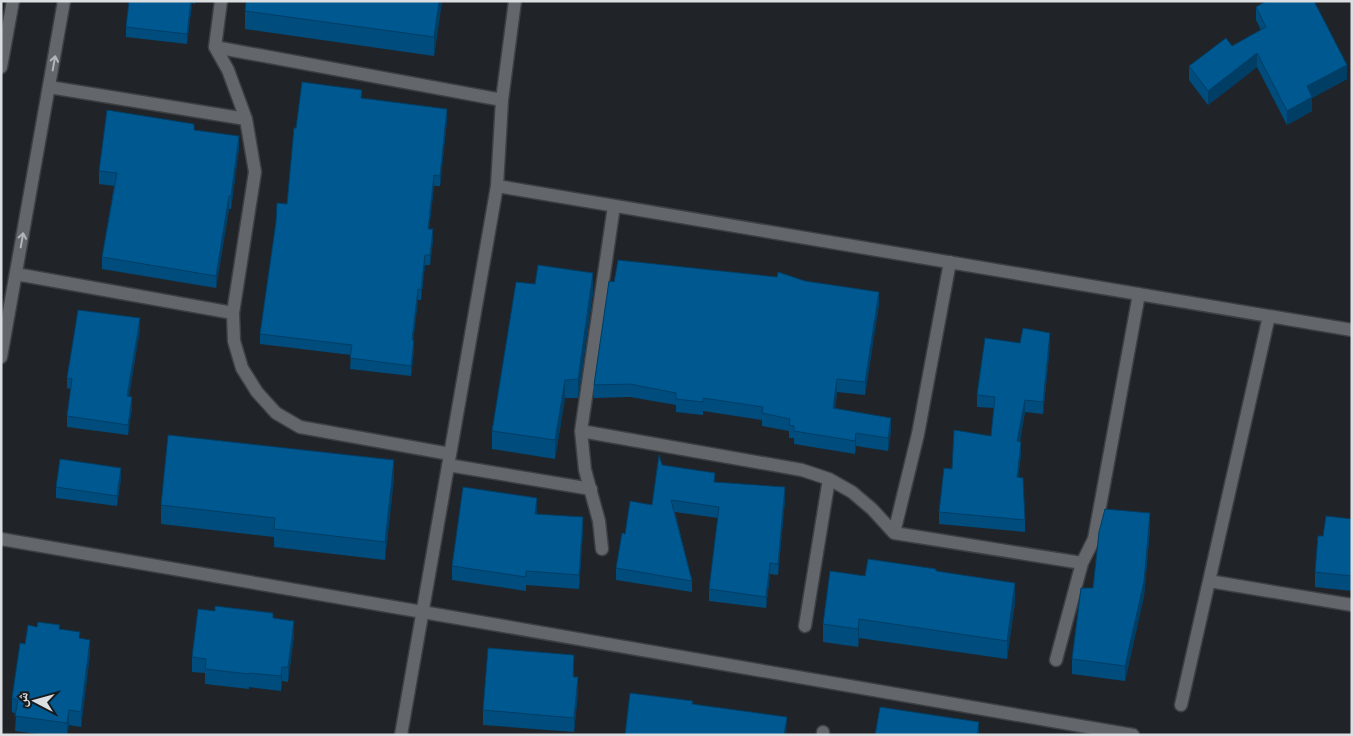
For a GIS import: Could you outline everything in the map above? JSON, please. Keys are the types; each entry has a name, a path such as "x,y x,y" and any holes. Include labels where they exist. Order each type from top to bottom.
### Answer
{"street":[{"path":"1,67 13,1"},
{"path":"1,357 64,1"},
{"path":"221,1 215,47 231,78 246,119 255,172 233,313 234,341 242,368 257,392 276,413 300,427 590,489"},
{"path":"401,735 497,186 502,100 515,1"},
{"path":"215,47 502,100"},
{"path":"49,87 246,119"},
{"path":"497,186 1352,330"},
{"path":"602,549 602,533 585,470 581,431 614,206"},
{"path":"894,533 918,434 950,262"},
{"path":"16,274 233,313"},
{"path":"1056,660 1082,563 1094,539 1138,294"},
{"path":"1181,705 1269,316"},
{"path":"581,431 802,470 829,479 852,492 872,509 894,533 1082,563"},
{"path":"805,626 829,479"},
{"path":"1,538 1133,735"},
{"path":"1209,582 1352,605"}],"building":[{"path":"129,1 191,1 187,34 126,27"},
{"path":"246,1 439,1 434,37 245,11"},
{"path":"1266,1 1314,1 1347,65 1307,86 1312,97 1287,111 1257,53 1208,91 1189,66 1226,38 1232,46 1266,27 1256,7"},
{"path":"302,82 362,90 361,98 447,109 440,176 434,175 428,229 433,229 430,255 425,255 421,290 418,289 411,366 350,358 352,345 260,334 277,203 287,204 294,128 296,128"},
{"path":"107,110 194,124 194,130 239,136 231,196 229,196 216,276 102,257 117,173 99,171"},
{"path":"618,260 777,277 778,272 805,281 879,292 865,382 837,379 833,408 891,418 888,438 856,433 855,441 794,431 794,426 789,425 790,419 762,413 763,407 703,398 703,402 676,399 676,393 630,384 594,385 609,281 614,282"},
{"path":"538,265 593,273 578,379 565,380 555,440 492,431 516,282 535,284"},
{"path":"78,310 140,318 127,396 132,397 128,425 67,416 72,379 67,378"},
{"path":"1023,328 1050,333 1043,402 1025,400 1017,441 1021,442 1017,477 1023,478 1025,520 939,512 944,468 952,469 954,430 991,436 995,397 977,395 985,338 1020,343"},
{"path":"168,435 394,460 385,542 274,529 275,518 161,505"},
{"path":"659,455 662,465 715,473 714,482 785,487 778,564 770,563 766,597 709,589 719,507 671,500 692,581 616,568 622,533 625,534 630,501 652,505"},
{"path":"60,459 121,468 117,496 56,487"},
{"path":"463,487 537,498 535,514 583,517 579,575 526,571 526,577 452,566"},
{"path":"1105,509 1150,513 1144,581 1125,666 1072,659 1081,588 1093,588 1099,532"},
{"path":"1326,516 1352,519 1352,576 1315,572 1318,536 1323,536"},
{"path":"868,559 1015,583 1007,641 859,619 858,629 823,624 830,571 865,576"},
{"path":"215,606 273,613 273,618 294,621 288,667 282,667 281,676 205,669 206,659 192,657 198,609 215,611"},
{"path":"38,622 60,625 59,629 80,632 79,638 90,640 81,712 69,710 67,723 15,716 18,700 12,698 20,643 25,644 28,625 37,627"},
{"path":"488,648 574,655 573,677 578,677 574,718 483,710"},
{"path":"630,693 693,701 692,704 787,717 784,735 625,735"},
{"path":"880,707 979,722 977,735 875,735"}]}
